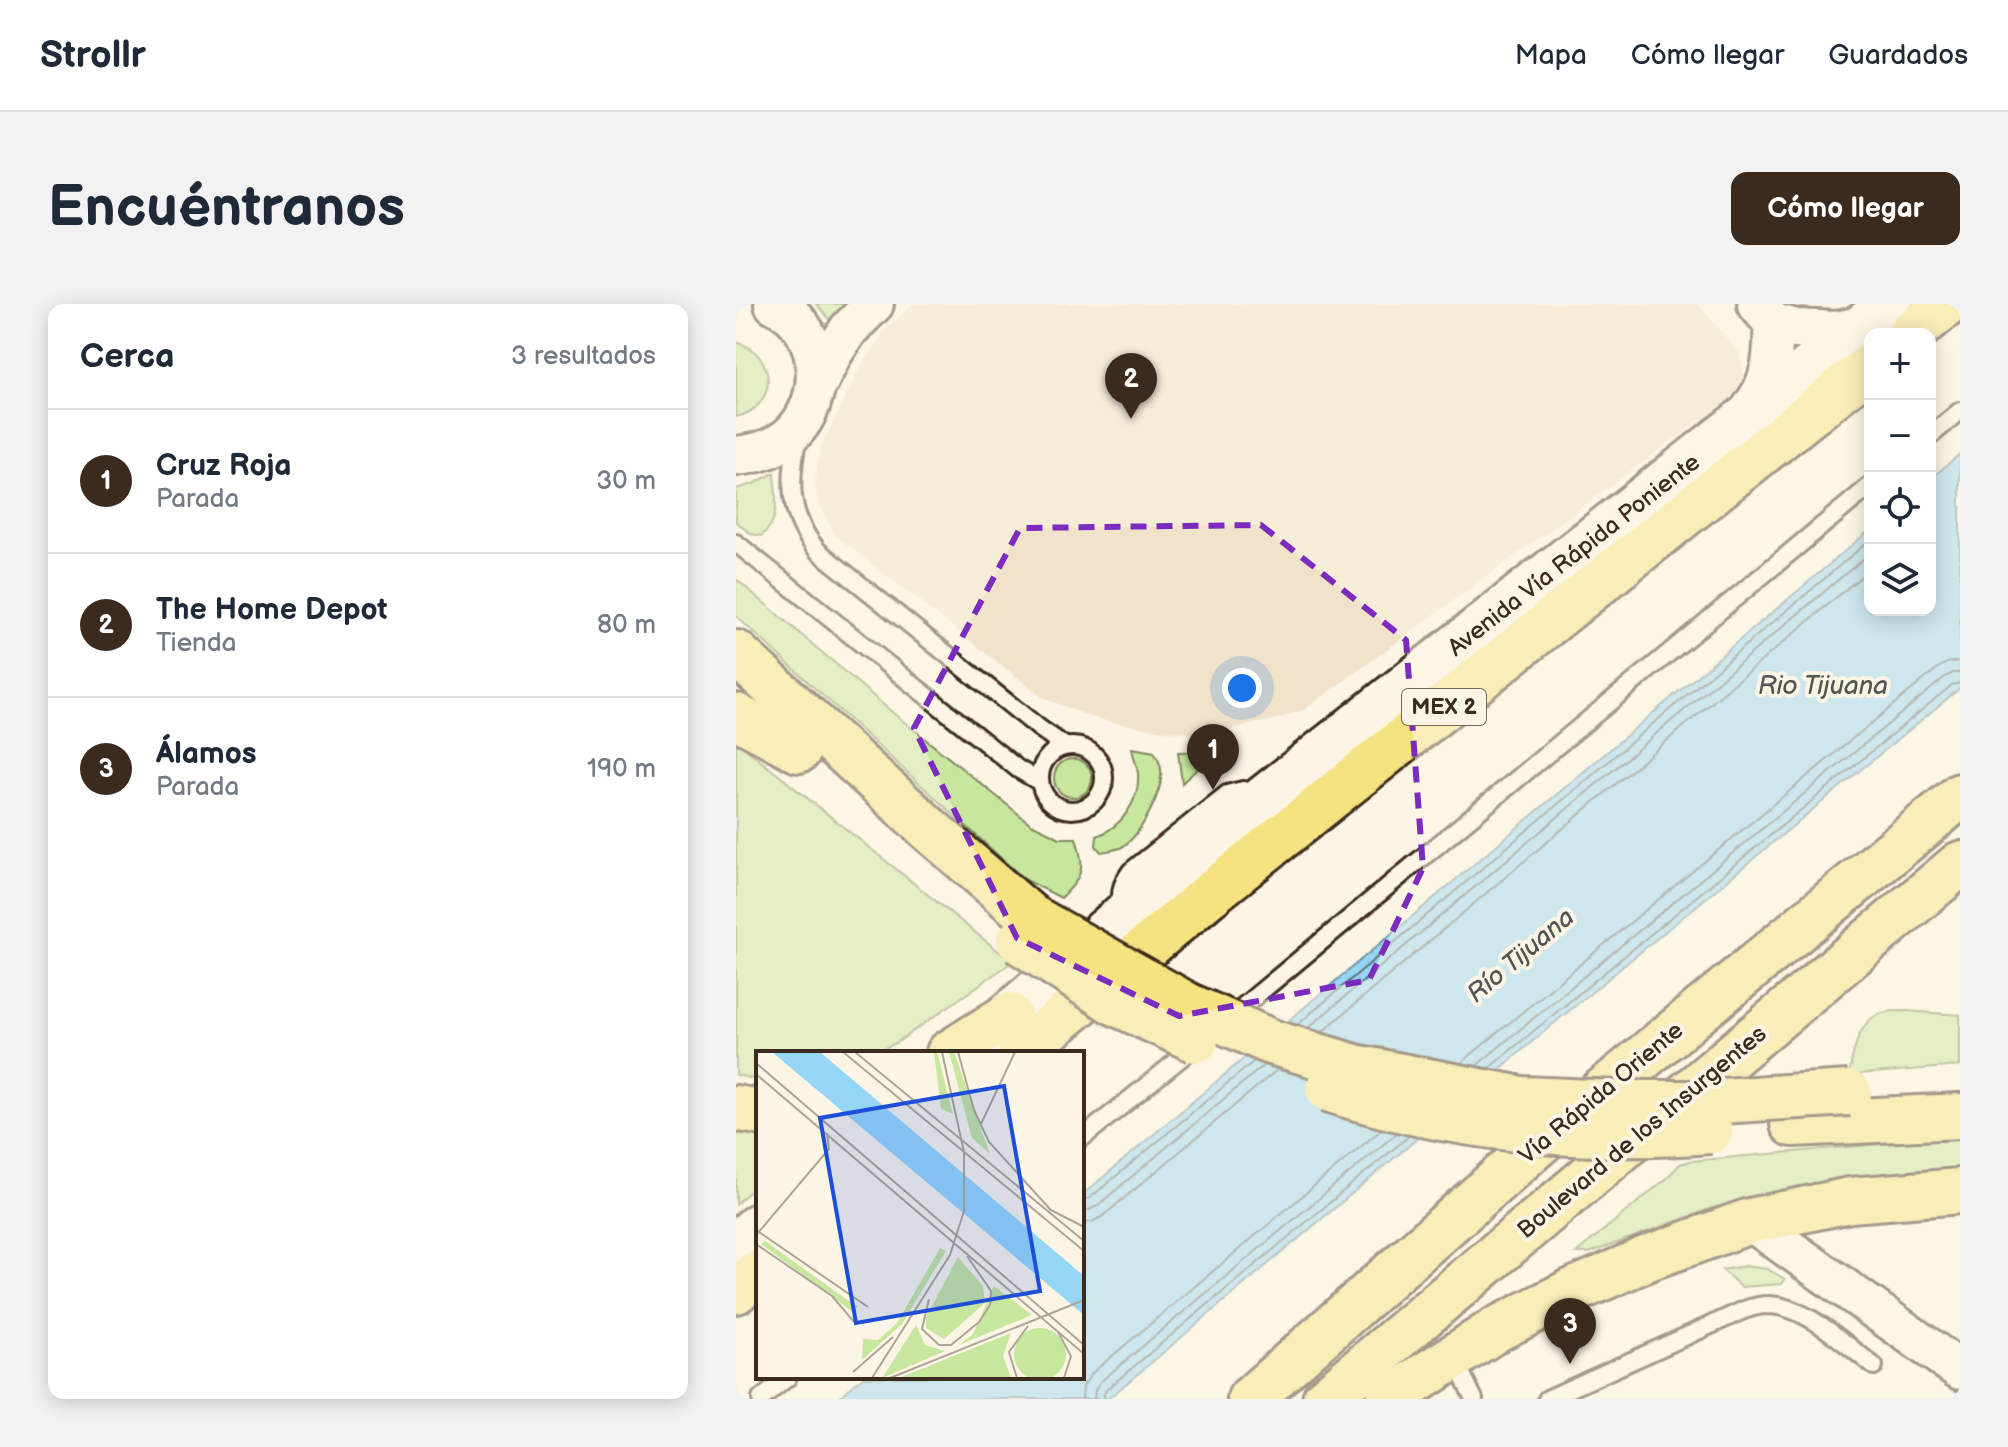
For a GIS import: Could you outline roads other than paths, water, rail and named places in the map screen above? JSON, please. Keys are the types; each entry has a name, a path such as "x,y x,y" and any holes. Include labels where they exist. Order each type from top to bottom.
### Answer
{"main road":[{"path":"1917,328 1947,304"},
{"name":"Avenida Vía Rápida Poniente","path":"1015,1034 1127,912 1260,801 1740,425 1864,340"},
{"name":"Avenida Vía Rápida Poniente","path":"969,1051 1015,1034 1208,896 1864,342"},
{"path":"736,653 928,828 1057,967 1114,1002 1259,1067 1341,1094 1419,1113 1519,1129 1608,1136 1960,1116"},
{"path":"736,692 799,750 1020,926 1271,1042 1355,1067 1522,1099 1689,1103 1960,1088"},
{"path":"736,716 799,750"},
{"name":"Vía Rápida Oriente","path":"1250,1399 1537,1145 1960,796"},
{"name":"Boulevard de los Insurgentes","path":"1325,1399 1960,864"},
{"name":"Boulevard de los Insurgentes","path":"1361,1399 1960,895"},
{"path":"956,1051 1015,1034"},
{"path":"736,1108 756,1112"},
{"path":"1388,1399 1430,1377 1497,1329 1570,1292 1648,1258 1750,1221 1850,1200 1960,1191"},
{"path":"736,1245 756,1228"},
{"path":"736,1291 756,1274"}],"street":[{"path":"774,304 798,322 810,342 816,364 816,387"},
{"path":"736,456 757,454 780,443 799,426 833,353 849,329 874,304"},
{"path":"1765,314 1796,329 1864,332"},
{"path":"1740,425 1764,389 1767,379 1774,346 1765,314"},
{"path":"1750,1221 1960,1370"}],"lane":[{"path":"1936,431 1960,411"},
{"path":"799,426 792,467 792,489 800,523 808,539 818,551 1065,746"},
{"path":"1084,1136 1864,491"},
{"path":"736,543 1018,769 1040,782"},
{"path":"1075,745 1085,748 1101,762 1105,782 1096,801 1087,807 1067,810 1049,801 1040,782 1042,766 1051,753 1075,745"},
{"path":"1547,1399 1756,1306 1771,1305 1809,1318 1874,1366"},
{"path":"1430,1377 1474,1399"},
{"path":"761,1399 786,1379"}],"water":[{"name":"Rio Tijuana","path":"1960,454 1960,688 1552,1025 1108,1399 837,1399 861,1379 1084,1379 1084,1193 1864,535 1864,616 1936,616 1936,474"}],"place":[{"name":"The Home Depot","path":"1131,419"},
{"name":"Cruz Roja","path":"1213,790"},
{"name":"Álamos","path":"1570,1364"}],"water label":[{"name":"Río Tijuana","path":"1521,956"}]}
